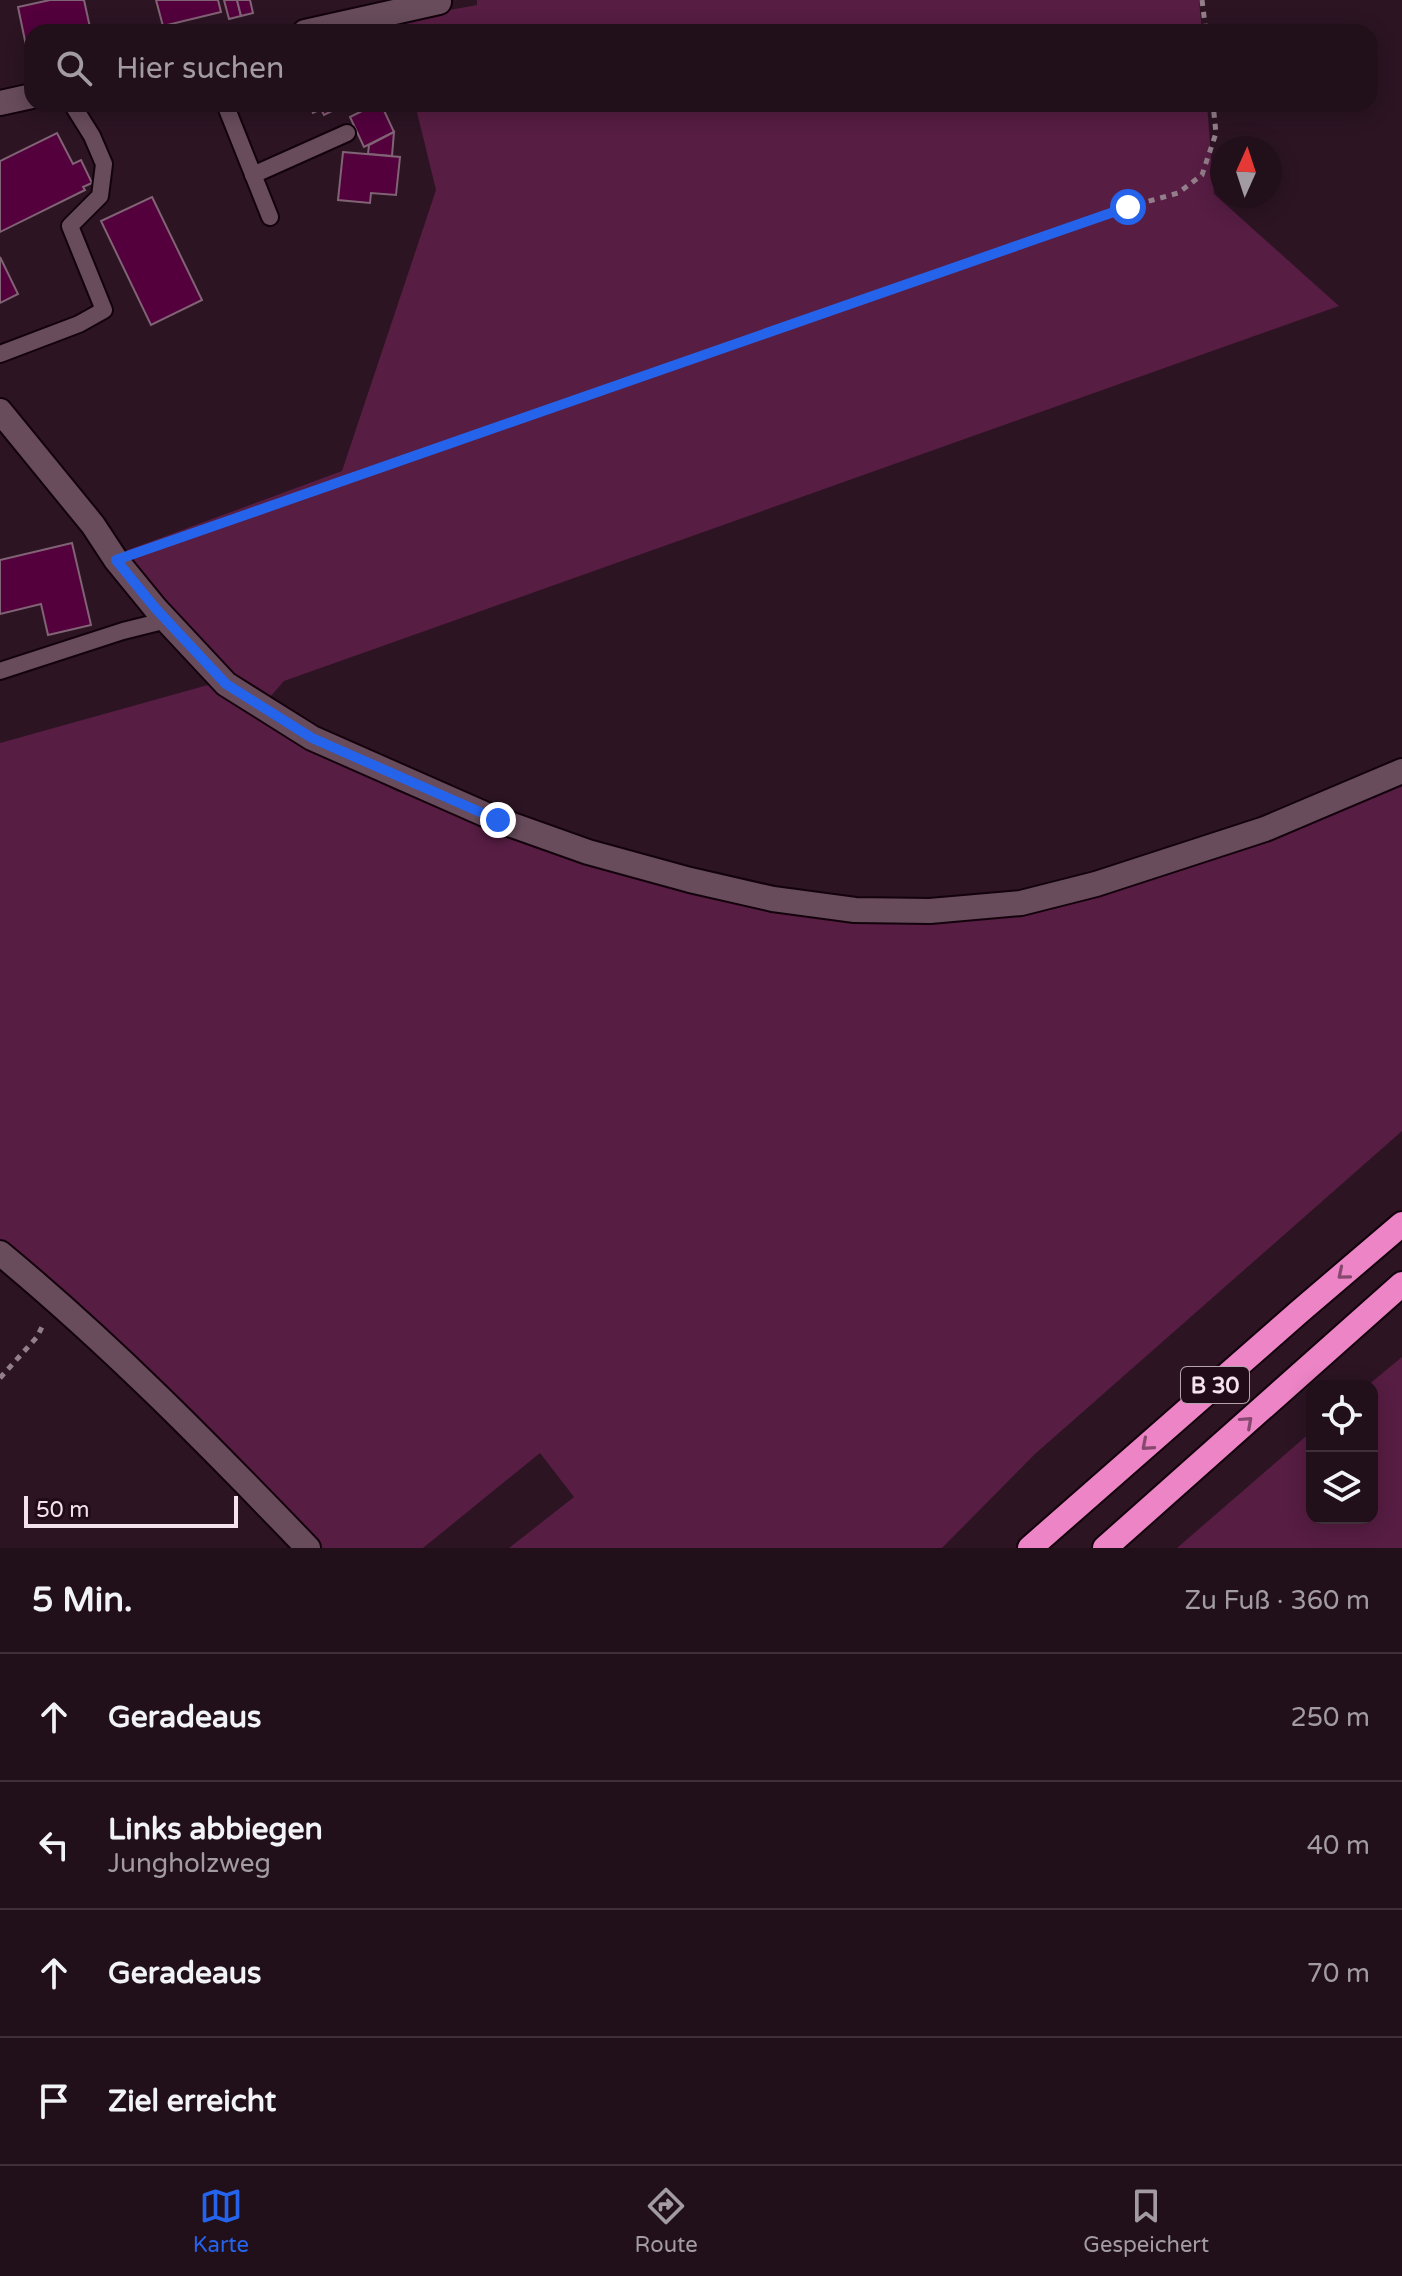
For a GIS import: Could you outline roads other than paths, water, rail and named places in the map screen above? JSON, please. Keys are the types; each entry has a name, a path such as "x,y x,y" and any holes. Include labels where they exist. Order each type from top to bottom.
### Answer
{"highway":[{"name":"B 30","path":"1030,1548 1402,1224"},
{"name":"B 30","path":"1105,1548 1402,1284"}],"street":[{"path":"341,24 439,2"},
{"path":"0,103 24,98"},
{"path":"0,411 93,525 116,560 226,684 312,738 513,825 588,852 690,880 773,899 855,910 930,911 1021,903 1096,884 1265,829 1402,771"},
{"path":"0,1253 57,1300 146,1384 308,1548"}],"lane":[{"path":"0,354 79,324 104,310 70,226 100,196 104,164 77,112"},
{"path":"228,112 270,217"},
{"path":"253,175 347,133"},
{"path":"0,671 167,620"}]}
